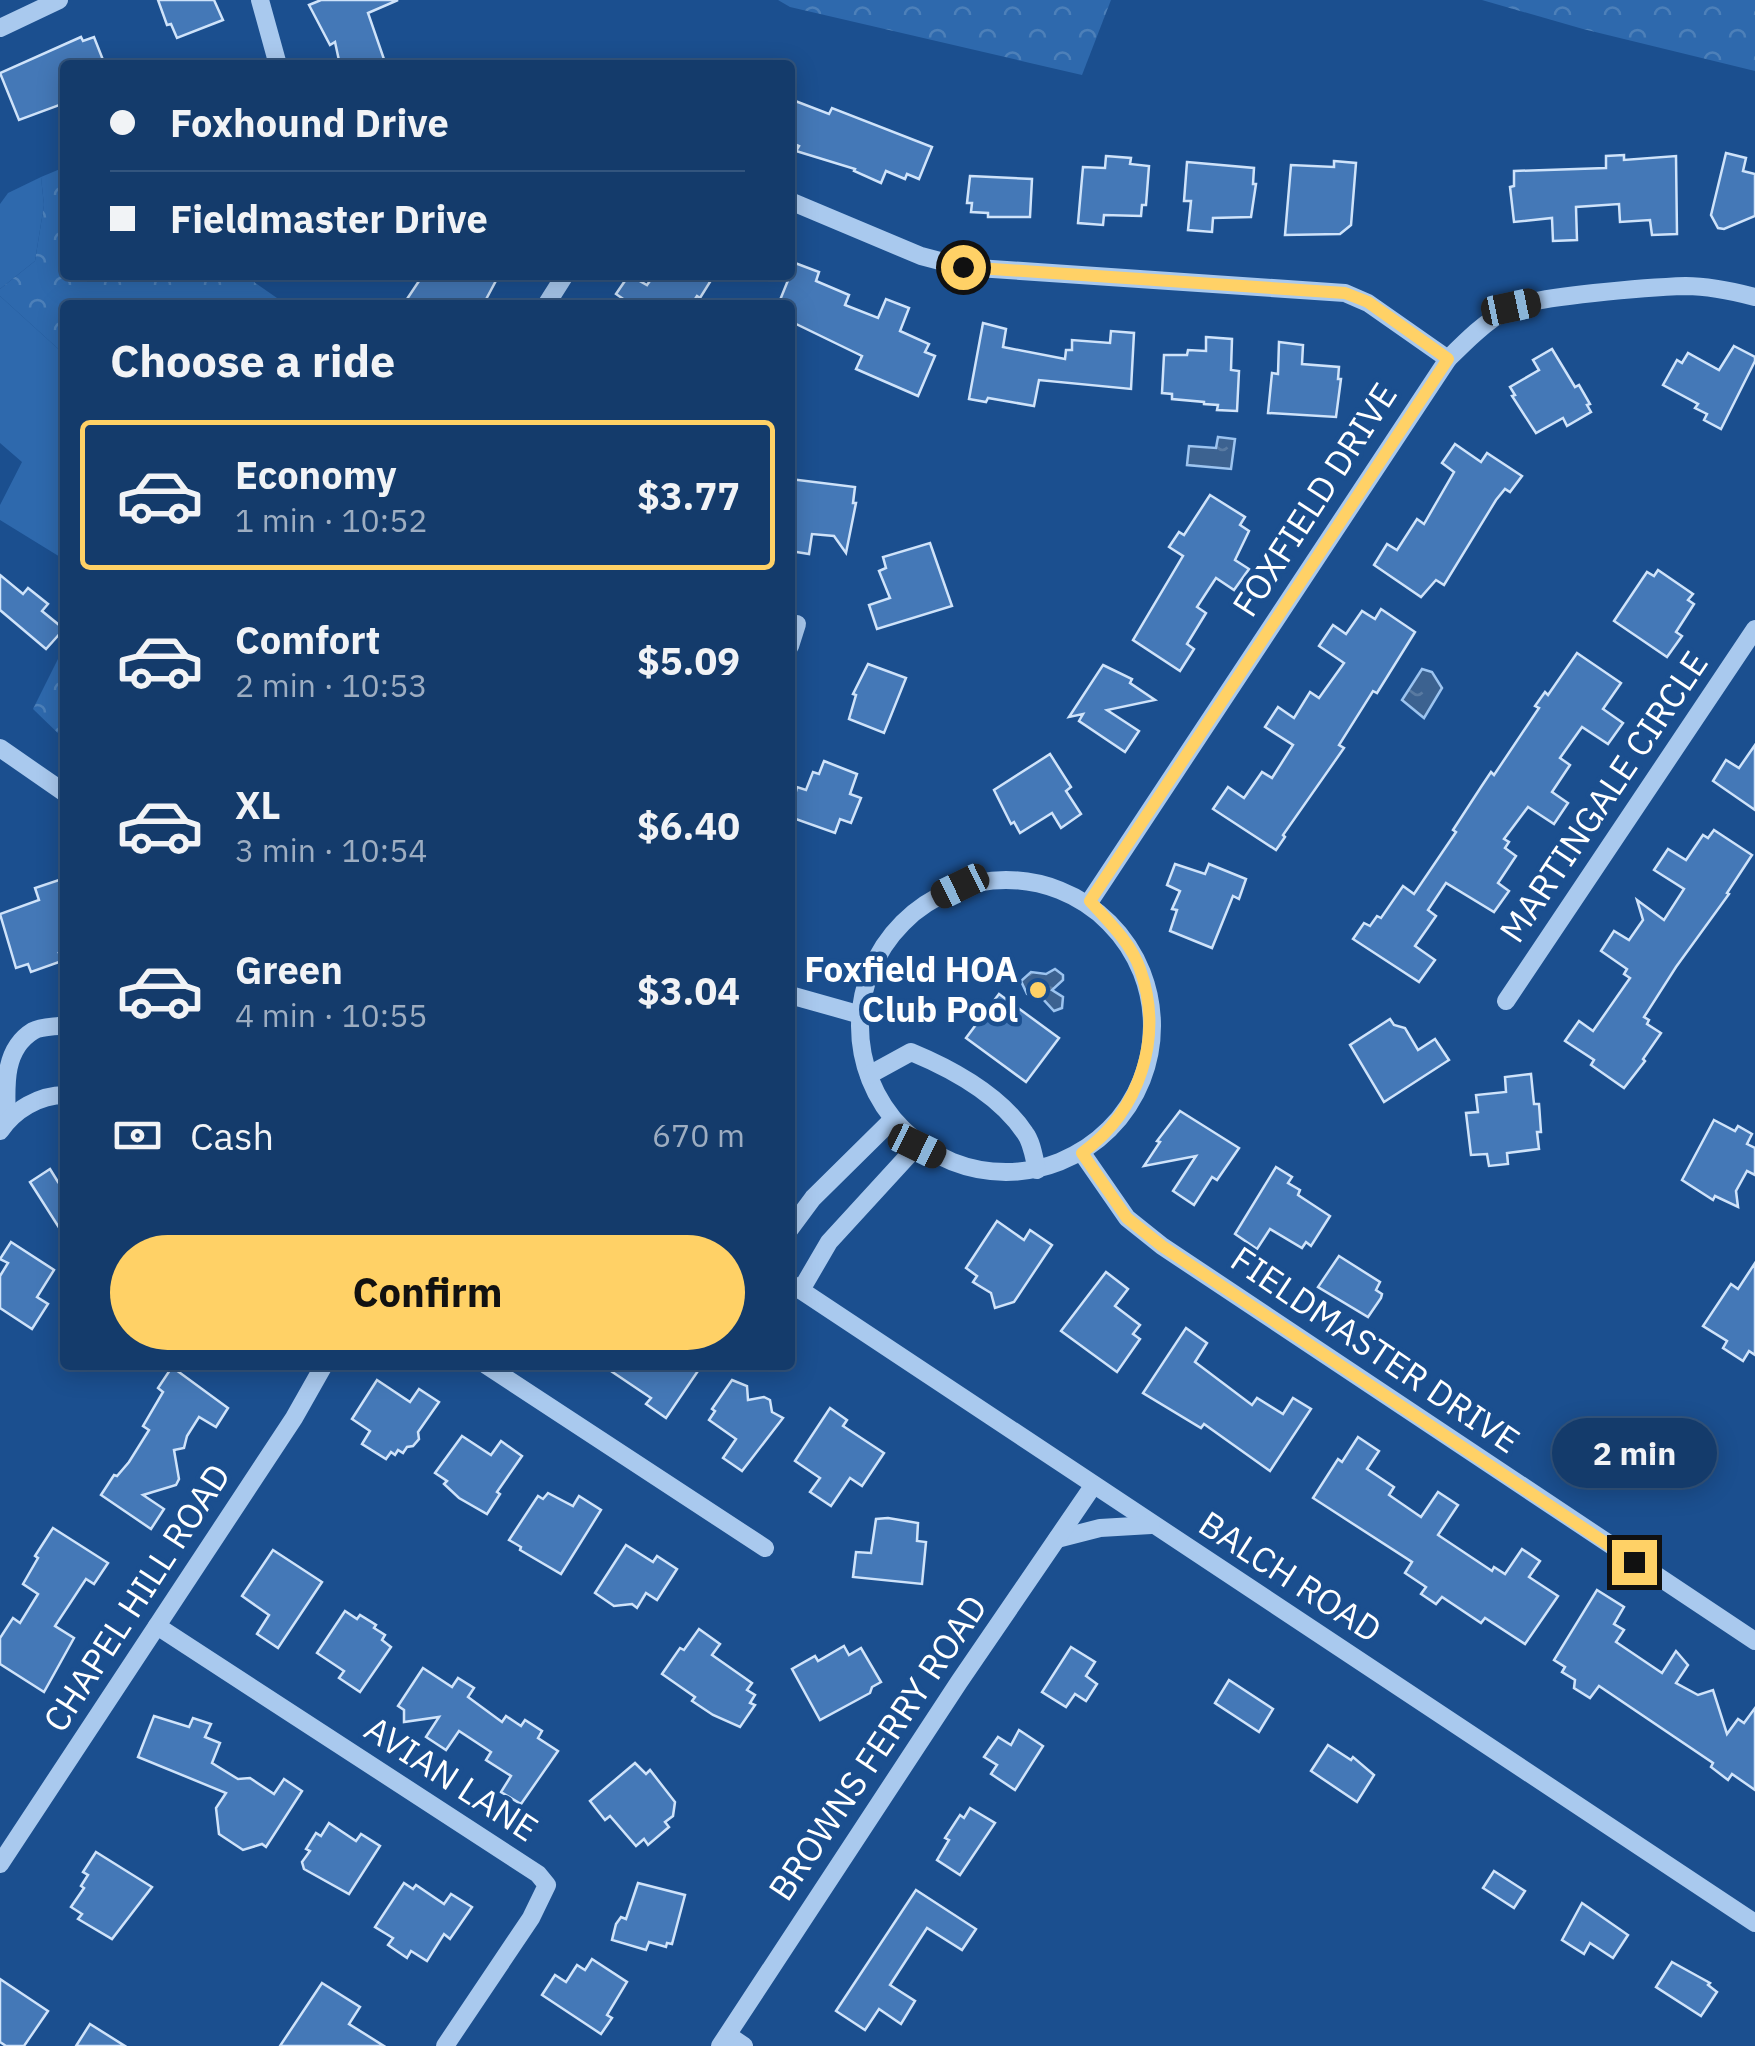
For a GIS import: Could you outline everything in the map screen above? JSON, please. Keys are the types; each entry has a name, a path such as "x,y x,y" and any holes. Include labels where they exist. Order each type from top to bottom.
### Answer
{"street":[{"path":"0,28 58,0"},
{"path":"260,0 277,60"},
{"path":"795,203 921,256 963,267 1345,293 1368,302 1448,359"},
{"name":"FOXFIELD DRIVE","path":"1090,901 1448,359 1476,332 1511,307 1547,300 1686,286 1755,297"},
{"path":"795,630 797,624"},
{"name":"MARTINGALE CIRCLE","path":"1506,1001 1755,629"},
{"path":"0,748 60,790"},
{"path":"1014,878 1047,882 1090,901 1126,943 1140,967 1150,1014 1142,1074 1126,1108 1102,1139 1082,1153 1060,1165 1011,1175 960,1166 917,1146 891,1122 865,1063 861,1015 865,989 884,947 902,923 933,899 960,886 1014,878"},
{"path":"795,996 861,1015"},
{"path":"4,1126 5,1078 17,1046 35,1029 60,1026"},
{"path":"869,1075 911,1052 949,1067 1004,1109 1028,1135 1037,1170"},
{"path":"4,1126 33,1102 60,1096"},
{"path":"795,1222 812,1198 891,1122"},
{"path":"795,1287 829,1242 917,1146"},
{"name":"FIELDMASTER DRIVE","path":"1082,1153 1127,1218 1162,1246 1755,1641"},
{"name":"BALCH ROAD","path":"795,1287 1755,1923"},
{"name":"CHAPEL HILL ROAD","path":"0,1864 294,1418 321,1370"},
{"path":"494,1370 765,1548"},
{"name":"BROWNS FERRY ROAD","path":"724,2040 1093,1486"},
{"path":"1057,1539 1100,1528 1151,1524"},
{"name":"AVIAN LANE","path":"157,1626 538,1874 547,1885 531,1918 444,2046"},
{"path":"724,2040 744,2046"}],"green space":[{"path":"778,0 1111,0 1082,75 790,7"},
{"path":"1482,0 1755,0 1755,71 1583,29"},
{"path":"60,169 60,280 251,280 280,300 60,300 60,350 0,296 0,289 35,261 44,205 41,177"},
{"path":"41,177 44,205 35,261 0,289 0,204 8,193"},
{"path":"0,296 60,350 60,557 0,520 0,505 22,462 0,443"},
{"path":"60,655 60,735 33,709"}],"water":[{"path":"1218,437 1235,439 1231,469 1187,465 1189,446 1216,448"},
{"path":"1422,669 1432,672 1442,688 1424,718 1402,700"},
{"name":"Foxfield HOA Club Pool","path":"1055,969 1063,980 1052,990 1063,997 1062,1008 1054,1011 1041,997 1027,994 1021,981 1031,972 1046,974"}],"building":[{"path":"158,0 214,0 223,20 177,38 171,24 167,25"},
{"path":"321,0 398,0 368,13 384,60 339,60 335,42 330,45 309,5"},
{"path":"81,37 83,41 94,37 103,60 60,60 60,105 19,120 0,73"},
{"path":"795,101 829,114 832,108 932,147 919,179 907,174 905,179 886,171 881,183 855,169 796,151 799,146 795,144"},
{"path":"1726,153 1746,158 1743,171 1755,174 1755,216 1724,229 1718,228 1711,215"},
{"path":"1624,155 1624,160 1676,156 1677,234 1652,235 1650,220 1620,222 1619,204 1576,207 1577,240 1553,241 1552,218 1514,222 1510,187 1514,186 1514,171 1606,168 1606,156"},
{"path":"1106,156 1131,158 1130,164 1149,166 1146,205 1142,205 1141,216 1104,215 1103,225 1078,223 1083,167 1105,168"},
{"path":"1334,161 1356,163 1351,225 1340,234 1285,235 1291,165 1334,167"},
{"path":"1187,162 1254,168 1251,217 1213,218 1212,232 1188,230 1191,201 1184,201"},
{"path":"970,176 1032,179 1030,217 988,217 988,213 971,212 972,203 967,203"},
{"path":"795,263 819,272 816,281 849,295 845,305 878,318 886,299 909,308 900,331 929,344 925,352 935,356 918,396 856,369 862,356 795,323 795,300 780,300 788,280 795,280"},
{"path":"420,280 496,280 486,300 406,300"},
{"path":"626,280 647,285 650,280 710,282 694,300 625,300 616,294"},
{"path":"983,323 1006,329 1003,347 1065,359 1066,350 1072,350 1072,340 1110,343 1111,331 1134,333 1131,389 1039,380 1034,406 988,398 986,402 969,399"},
{"path":"1206,337 1232,339 1231,370 1239,371 1237,411 1217,410 1218,405 1172,399 1172,394 1162,393 1164,355 1206,351"},
{"path":"1279,342 1303,345 1302,364 1339,367 1336,417 1268,413 1272,373 1278,374"},
{"path":"1734,346 1755,357 1755,361 1721,429 1704,420 1707,414 1695,408 1698,404 1663,385 1677,360 1682,363 1688,353 1719,370"},
{"path":"1552,349 1575,387 1579,385 1591,412 1567,426 1563,418 1536,433 1510,387 1539,370 1533,360"},
{"path":"1455,444 1481,462 1487,453 1522,476 1510,492 1505,489 1496,500 1444,585 1436,580 1421,597 1374,565 1387,544 1397,550 1417,519 1424,524 1454,472 1442,463"},
{"path":"795,480 855,487 856,503 846,553 834,536 812,534 809,554 795,552"},
{"path":"1210,495 1245,517 1240,525 1249,531 1235,560 1249,569 1234,590 1216,578 1197,607 1206,613 1187,644 1194,649 1180,671 1133,640 1183,556 1169,547 1179,532 1184,535"},
{"path":"930,543 952,606 877,629 869,605 890,598 879,571 886,568 883,557"},
{"path":"1658,570 1693,594 1688,600 1694,604 1676,632 1682,636 1667,657 1614,621 1647,572 1654,576"},
{"path":"0,575 23,594 28,588 48,604 42,611 60,626 60,633 46,649 0,610"},
{"path":"1381,609 1415,632 1377,693 1373,691 1339,745 1344,748 1276,850 1213,809 1228,787 1244,798 1262,772 1272,778 1293,745 1265,727 1278,707 1294,718 1310,692 1319,698 1344,663 1319,646 1333,625 1346,634 1362,611 1375,619"},
{"path":"1577,653 1621,683 1603,709 1623,723 1608,744 1582,727 1560,758 1570,765 1552,792 1568,803 1554,824 1528,807 1504,839 1509,842 1505,848 1516,856 1498,883 1509,891 1494,912 1446,883 1428,910 1436,916 1415,946 1435,960 1419,982 1353,939 1364,923 1370,926 1377,916 1381,918 1403,886 1414,894 1491,772 1494,775 1539,708 1535,706 1545,692 1548,695"},
{"path":"868,664 906,678 884,733 849,719 856,695 853,694"},
{"path":"1103,665 1132,679 1130,683 1155,700 1107,710 1139,731 1125,752 1079,721 1083,714 1069,717"},
{"path":"1755,745 1755,810 1713,781 1726,760 1739,768"},
{"path":"1050,754 1071,787 1066,791 1081,814 1061,828 1052,813 1020,833 1014,822 1011,824 994,790"},
{"path":"824,761 857,774 850,794 861,798 851,823 840,819 835,833 795,819 797,787 806,790 813,772 819,774"},
{"path":"1714,830 1752,855 1644,1017 1649,1020 1647,1024 1661,1033 1624,1088 1591,1065 1594,1060 1565,1041 1579,1021 1593,1031 1630,978 1624,974 1627,969 1601,951 1614,931 1629,940 1643,920 1637,900 1664,920 1684,889 1654,870 1668,849 1686,860 1703,835 1708,838"},
{"path":"1175,864 1205,874 1209,864 1246,879 1239,899 1233,896 1212,948 1170,931 1177,910 1172,909 1180,891 1167,885"},
{"path":"60,880 60,962 31,972 28,964 16,968 0,914 39,900 35,888"},
{"path":"999,994 1059,1038 1026,1082 966,1038"},
{"path":"1390,1019 1394,1025 1405,1028 1418,1050 1435,1039 1449,1060 1384,1102 1350,1045"},
{"path":"1531,1074 1534,1104 1539,1104 1539,1149 1507,1153 1508,1164 1489,1166 1487,1154 1471,1155 1466,1113 1478,1112 1476,1095 1506,1092 1505,1077"},
{"path":"1180,1111 1239,1148 1217,1180 1212,1177 1194,1205 1173,1191 1196,1156 1144,1166"},
{"path":"1714,1120 1735,1131 1738,1126 1752,1134 1747,1144 1755,1148 1755,1175 1747,1171 1736,1191 1738,1207 1715,1196 1713,1200 1682,1180"},
{"path":"1276,1167 1292,1177 1288,1183 1300,1190 1298,1195 1330,1216 1311,1246 1306,1242 1302,1248 1270,1229 1257,1249 1235,1234"},
{"path":"50,1169 60,1181 60,1229 30,1182"},
{"path":"997,1221 1024,1240 1030,1230 1052,1245 1014,1302 995,1308 991,1293 973,1282 977,1276 966,1268"},
{"path":"11,1242 54,1270 37,1297 48,1304 32,1329 0,1308 0,1276 8,1263 0,1259"},
{"path":"1339,1256 1380,1282 1376,1290 1381,1298 1368,1317 1318,1287"},
{"path":"1755,1263 1755,1355 1749,1351 1743,1361 1723,1348 1727,1341 1703,1326 1731,1284 1738,1289"},
{"path":"1106,1272 1128,1289 1115,1306 1140,1325 1133,1334 1140,1339 1117,1372 1061,1331"},
{"path":"1186,1328 1207,1343 1195,1362 1252,1405 1257,1398 1283,1414 1293,1398 1311,1409 1270,1471 1204,1424 1201,1428 1143,1393"},
{"path":"170,1370 176,1370 228,1408 216,1427 199,1417 184,1448 174,1450 179,1479 176,1485 143,1495 164,1509 151,1529 101,1495 149,1430 143,1426 163,1392 158,1388"},
{"path":"609,1370 699,1370 666,1418 646,1404 651,1398"},
{"path":"377,1380 410,1402 419,1389 439,1402 413,1446 403,1453 391,1452 386,1459 362,1444 370,1431 352,1419"},
{"path":"732,1380 747,1386 748,1400 770,1400 772,1412 783,1418 742,1471 723,1458 736,1439 709,1420"},
{"path":"830,1408 847,1420 843,1426 884,1453 862,1486 850,1478 831,1506 810,1492 820,1478 795,1461"},
{"path":"462,1436 491,1455 501,1441 522,1456 487,1514 459,1498 444,1484 447,1481 435,1473"},
{"path":"1358,1437 1379,1451 1367,1469 1394,1487 1389,1495 1421,1517 1438,1492 1458,1505 1438,1535 1492,1571 1494,1567 1505,1574 1522,1549 1540,1561 1529,1577 1558,1596 1525,1644 1485,1618 1481,1623 1442,1597 1436,1604 1421,1594 1426,1587 1405,1573 1412,1562 1313,1498 1338,1459 1342,1462"},
{"path":"548,1493 573,1506 579,1496 601,1510 561,1574 509,1540 538,1496 543,1499"},
{"path":"876,1519 918,1523 917,1541 926,1542 922,1584 853,1577 856,1552 871,1553"},
{"path":"53,1528 108,1563 94,1584 86,1579 55,1626 74,1638 44,1692 0,1664 0,1638 13,1618 20,1623 38,1594 23,1584"},
{"path":"626,1545 653,1562 657,1556 677,1569 657,1600 646,1593 637,1608 632,1604 614,1606 595,1593"},
{"path":"273,1550 322,1582 278,1648 257,1634 269,1615 242,1596"},
{"path":"1597,1590 1624,1607 1614,1624 1624,1630 1616,1642 1662,1673 1676,1651 1688,1665 1676,1683 1698,1695 1713,1690 1727,1734 1738,1719 1744,1723 1755,1708 1755,1790 1732,1774 1728,1780 1711,1767 1713,1763 1599,1686 1590,1698 1574,1688 1575,1680 1562,1672 1565,1667 1554,1660"},
{"path":"345,1611 376,1625 374,1628 385,1635 382,1640 391,1647 360,1692 339,1678 344,1671 317,1653"},
{"path":"699,1629 720,1644 712,1655 752,1683 747,1690 755,1695 750,1703 755,1705 740,1727 692,1701 695,1697 662,1674"},
{"path":"844,1646 849,1655 861,1648 881,1682 870,1693 820,1720 792,1669 815,1656 818,1661"},
{"path":"1071,1647 1095,1662 1086,1676 1097,1684 1086,1701 1075,1694 1066,1707 1042,1692"},
{"path":"423,1668 452,1687 458,1678 474,1688 468,1697 502,1722 506,1716 521,1726 525,1720 542,1731 538,1738 558,1751 521,1804 501,1792 511,1776 486,1760 491,1752 459,1731 446,1750 426,1737 439,1717 404,1722 404,1710 398,1706"},
{"path":"1229,1680 1273,1709 1259,1732 1215,1703"},
{"path":"154,1716 189,1727 193,1718 211,1724 205,1737 220,1743 212,1763 238,1779 250,1778 274,1794 284,1779 302,1791 266,1847 262,1844 243,1850 219,1834 216,1808 226,1793 138,1757"},
{"path":"1019,1730 1043,1746 1015,1790 991,1774 997,1765 984,1757 998,1737 1011,1745"},
{"path":"1328,1745 1351,1760 1353,1757 1374,1775 1357,1802 1311,1771"},
{"path":"635,1763 646,1774 650,1770 675,1802 673,1816 665,1822 669,1827 648,1845 644,1839 636,1846 610,1816 605,1820 590,1801"},
{"path":"970,1808 995,1823 960,1875 937,1860 949,1840 945,1838 960,1815 964,1818"},
{"path":"329,1823 356,1841 361,1834 380,1846 349,1894 304,1869 302,1862 316,1833 321,1836"},
{"path":"96,1852 152,1887 112,1939 78,1919 82,1914 71,1907 84,1888 81,1886 88,1875 83,1872"},
{"path":"1494,1871 1525,1891 1514,1908 1483,1888"},
{"path":"404,1883 413,1889 416,1885 444,1904 451,1894 472,1907 450,1939 444,1934 427,1961 411,1951 407,1958 388,1945 393,1938 375,1927"},
{"path":"638,1883 685,1895 672,1944 667,1943 666,1947 649,1942 646,1950 612,1940 616,1924 621,1917 626,1919"},
{"path":"916,1890 976,1929 962,1950 927,1928 890,1985 915,2001 901,2024 879,2009 865,2030 836,2011"},
{"path":"1582,1903 1628,1935 1613,1958 1590,1943 1584,1954 1562,1940"},
{"path":"592,1959 627,1982 607,2015 612,2018 601,2034 542,1995 555,1975 566,1982 577,1965 585,1970"},
{"path":"1672,1962 1710,1983 1717,1992 1701,2016 1656,1987"},
{"path":"0,1979 48,2011 24,2046 0,2042"},
{"path":"322,1983 360,2007 349,2024 384,2046 280,2046"},
{"path":"90,2024 125,2046 76,2046"}],"place":[{"name":"Foxfield HOA Club Pool","path":"1038,990"}],"route":[{"path":"963,267 1345,293 1368,302 1448,359 1090,901 1126,943 1140,967 1150,1014 1142,1074 1126,1108 1102,1139 1082,1153 1127,1218 1162,1246 1634,1562"}]}
